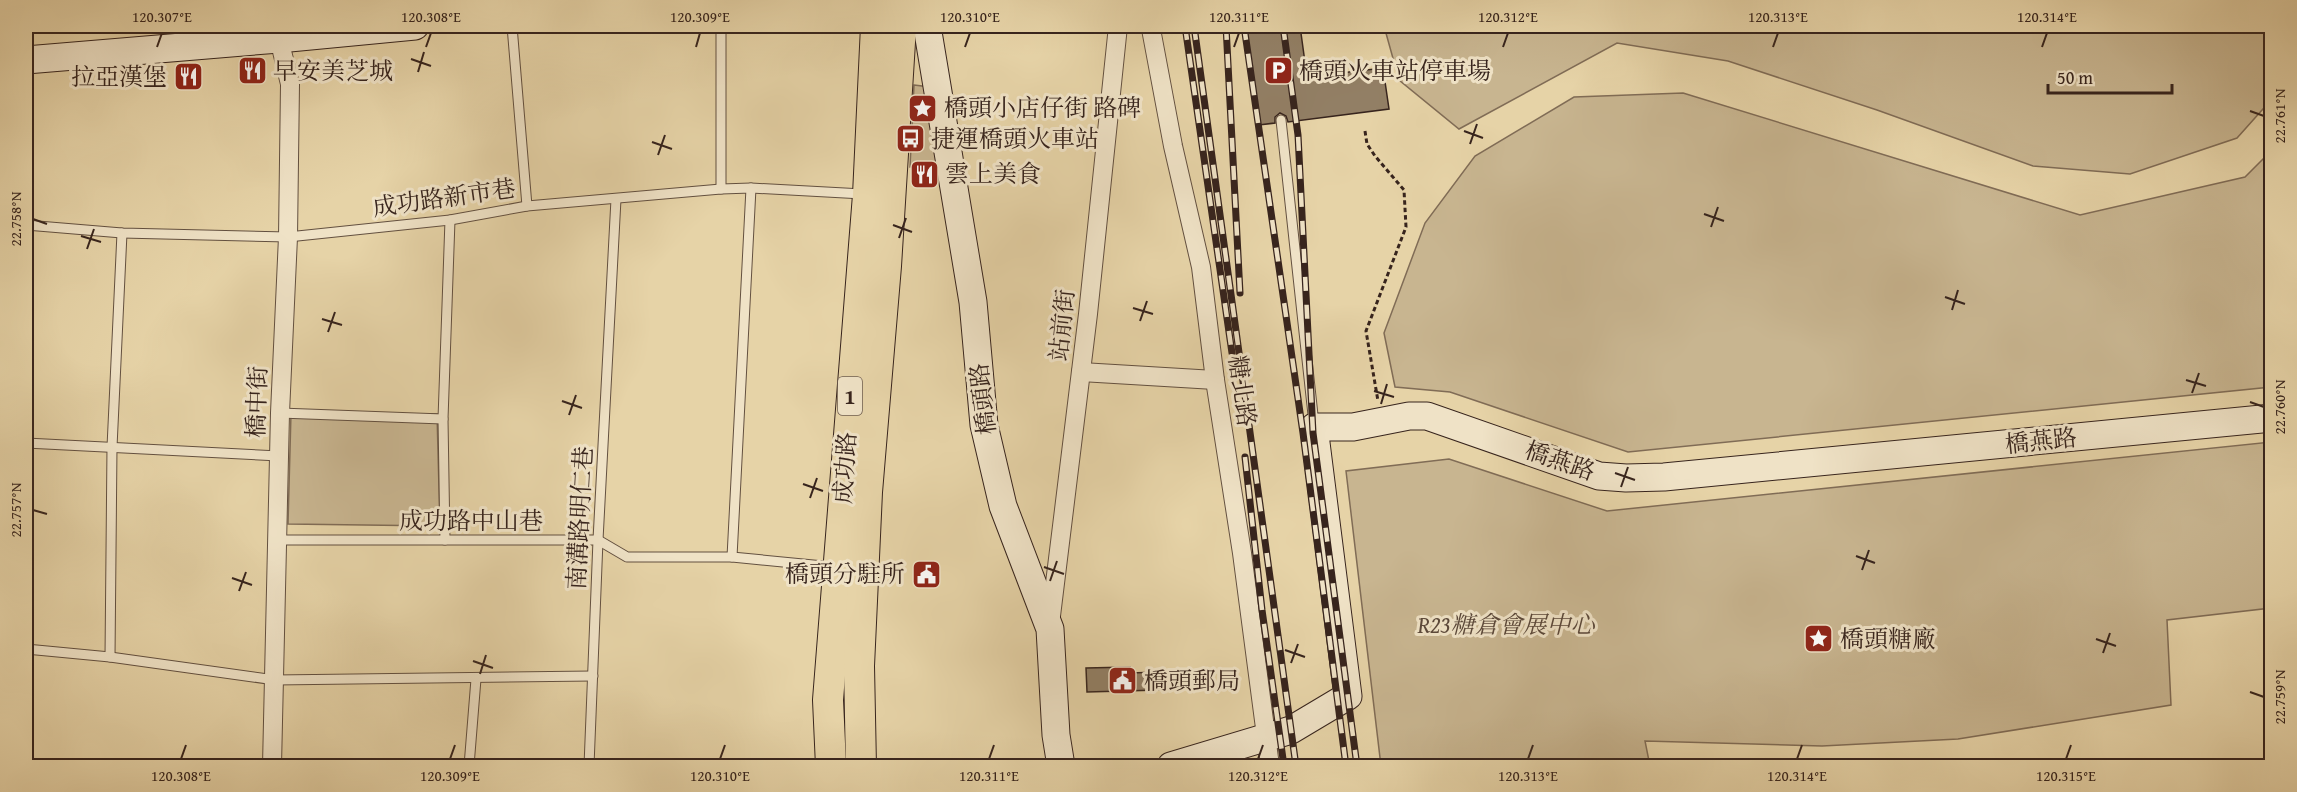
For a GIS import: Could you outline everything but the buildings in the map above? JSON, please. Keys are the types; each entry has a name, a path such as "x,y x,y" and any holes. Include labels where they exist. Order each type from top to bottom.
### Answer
{"main road":[{"name":"成功路","path":"831,766 828,700 867,195 876,26"},
{"name":"成功路","path":"861,766 859,666 867,492 886,266 901,26"}],"street":[{"path":"26,60 85,56 278,32 415,26"},
{"name":"橋頭路","path":"927,26 973,302 984,425 1003,506 1050,629 1056,735 1061,766"},
{"name":"站前街","path":"1050,629 1081,372 1118,26"},
{"name":"糖北路","path":"1149,26 1173,146 1201,267 1270,766"},
{"name":"橋中街","path":"272,766 280,413 288,237 290,84 278,32"},
{"path":"1081,372 1215,380"},
{"name":"橋燕路","path":"1314,427 1353,427 1381,420 1427,416 1599,476 1626,478 1664,477 2271,418"},
{"path":"1171,766 1291,730 1348,696 1314,427"}],"lane":[{"path":"512,26 527,206"},
{"path":"721,26 721,189"},
{"path":"1281,120 1314,427"},
{"path":"732,557 751,188"},
{"name":"成功路新市巷","path":"26,225 122,233 288,237 450,220 527,206 721,189 751,188 867,195"},
{"name":"南溝路明仁巷","path":"589,766 616,199"},
{"path":"445,540 442,419 450,220"},
{"path":"110,657 112,447 122,233"},
{"path":"280,413 442,419"},
{"path":"26,443 279,456"},
{"name":"成功路中山巷","path":"277,540 598,540"},
{"path":"598,540 627,557 732,557 838,567"},
{"path":"26,649 110,657 275,680 593,676"},
{"path":"469,766 476,679"}],"path":[{"path":"1365,131 1367,144 1404,190 1406,218 1406,227 1366,332 1381,420"}],"green space":[{"path":"1384,26 2271,26 2271,100 2237,138 2130,174 2033,166 1877,110 1728,61 1617,43 1459,129 1399,80"},
{"path":"914,85 930,87 940,167 910,167"},
{"path":"1683,93 2080,215 2245,177 2271,151 2271,387 1628,452 1450,392 1395,387 1384,333 1425,223 1475,156 1574,97"},
{"path":"291,413 437,414 440,526 288,524"},
{"name":"R23糖倉會展中心","path":"2271,442 2271,608 2167,620 2171,705 1958,739 1822,746 1645,741 1650,766 1381,766 1346,471 1449,459 1607,511"}],"railway":[{"path":"1185,26 1232,353"},
{"path":"1194,26 1296,766"},
{"path":"1226,26 1240,293"},
{"path":"1244,26 1303,433 1346,766"},
{"path":"1283,26 1298,135 1313,433 1357,766"},
{"path":"1245,457 1262,610 1284,766"}],"place":[{"name":"早安美芝城","path":"252,71"},
{"name":"橋頭火車站停車場","path":"1278,71"},
{"name":"拉亞漢堡","path":"188,77"},
{"name":"橋頭小店仔街 路碑","path":"923,108"},
{"name":"捷運橋頭火車站","path":"910,139"},
{"name":"雲上美食","path":"924,174"},
{"name":"橋頭分駐所","path":"926,574"},
{"name":"橋頭糖廠","path":"1819,639"},
{"name":"橋頭郵局","path":"1123,681"}]}
